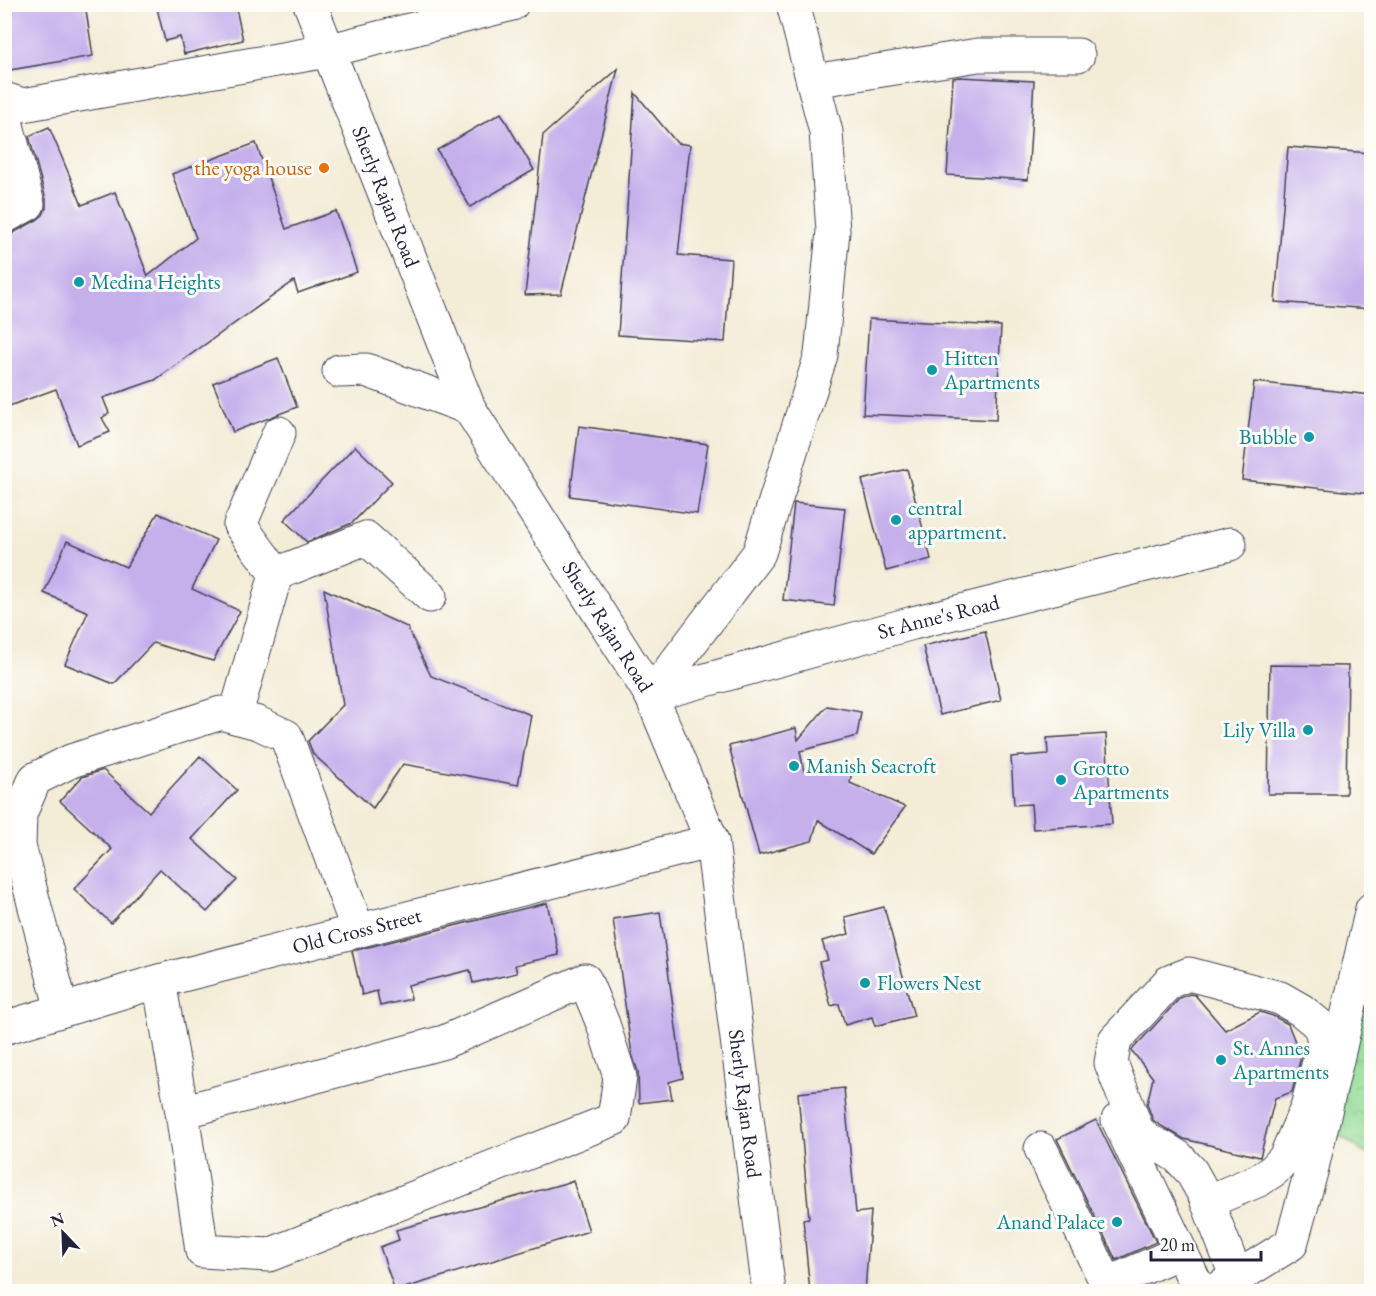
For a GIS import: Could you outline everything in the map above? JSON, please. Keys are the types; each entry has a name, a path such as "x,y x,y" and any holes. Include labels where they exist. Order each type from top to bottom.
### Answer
{"street":[{"name":"Sherly Rajan Road","path":"310,4 469,408 651,695 712,841 769,1292"},
{"path":"4,99 23,105 327,51 512,4"},
{"path":"651,695 759,553 821,355 833,231 826,132 793,4"},
{"path":"813,81 978,55 1078,55"},
{"path":"4,114 28,204 4,217"},
{"path":"339,371 366,370 469,408"},
{"path":"276,574 240,525 279,433"},
{"path":"276,574 366,538 430,596"},
{"name":"St Anne's Road","path":"651,695 913,623 1230,544"},
{"path":"235,717 276,574"},
{"path":"62,1010 19,846 20,814 35,779 71,761 221,713 258,723 286,736 358,930"},
{"name":"Old Cross Street","path":"4,1028 159,981 712,841"},
{"path":"1207,1202 1259,1180 1274,1170 1285,1158 1307,1107 1323,1043 1322,1032 1318,1024 1301,1010 1280,998 1188,974 1169,982 1114,1040 1111,1052 1112,1063 1137,1130 1147,1140 1178,1157 1191,1171 1207,1202 1225,1285 1292,1244 1371,909"},
{"path":"159,981 182,1112 202,1251 269,1255 614,1119 620,1077 603,1024 585,981 444,1042 182,1112"},
{"path":"1113,1110 1200,1292"},
{"path":"1041,1149 1109,1288 1180,1252"}],"green space":[{"path":"1371,941 1371,1157 1328,1127"}],"building":[{"path":"4,4 85,4 93,56 4,71"},
{"path":"156,4 235,4 243,40 184,54 180,37 165,41"},
{"path":"618,69 561,294 525,295 543,135"},
{"path":"953,78 1034,81 1028,180 947,175"},
{"path":"635,93 677,143 690,145 678,255 731,259 725,342 618,335"},
{"path":"501,113 534,170 470,207 437,150"},
{"path":"49,127 82,205 115,192 148,276 196,238 172,174 256,143 286,229 336,211 357,272 298,293 294,281 155,380 103,398 109,413 102,418 110,432 77,445 56,389 4,408 4,236 37,220 46,208 46,199 29,136"},
{"path":"1288,147 1371,153 1371,309 1275,302"},
{"name":"Hitten Apartments","path":"869,319 1001,326 996,420 863,414"},
{"path":"278,358 297,407 233,432 213,383"},
{"name":"Bubble","path":"1254,382 1371,395 1371,494 1242,480"},
{"path":"579,426 708,444 697,514 570,496"},
{"path":"355,446 392,482 352,523 307,542 284,520"},
{"name":"central appartment.","path":"907,469 931,559 886,571 862,480"},
{"path":"794,503 845,508 834,606 783,600"},
{"path":"158,513 216,540 192,589 240,611 213,661 153,643 114,684 65,664 88,612 44,593 67,541 126,567"},
{"path":"324,589 407,627 431,676 531,715 518,785 403,764 373,808 313,754 308,741 343,705"},
{"path":"985,631 1001,700 940,715 923,646"},
{"name":"Lily Villa","path":"1270,665 1348,666 1346,794 1268,794"},
{"name":"Manish Seacroft","path":"827,706 861,712 857,736 800,751 804,772 852,768 850,783 905,807 871,854 818,820 812,841 759,855 729,746 796,728 798,740"},
{"name":"Grotto Apartments","path":"1106,734 1112,824 1033,829 1031,804 1014,805 1011,757 1048,754 1047,738"},
{"path":"200,756 237,790 192,839 237,880 207,912 160,869 111,923 74,889 112,849 60,801 82,777 103,770 149,812"},
{"path":"547,903 559,955 515,965 517,973 473,983 470,970 408,985 411,999 380,1006 377,991 362,995 352,951"},
{"name":"Flowers Nest","path":"884,907 914,1016 875,1026 872,1017 845,1025 839,1004 831,1006 819,962 828,960 822,941 849,934 845,917"},
{"path":"660,912 683,1078 669,1082 672,1099 639,1103 638,1072 632,1054 613,919"},
{"name":"St. Annes Apartments","path":"1190,994 1195,995 1225,1030 1260,1012 1288,1024 1301,1057 1292,1092 1275,1098 1260,1157 1184,1139 1153,1120 1147,1104 1153,1078 1132,1051 1180,998"},
{"path":"844,1088 856,1213 871,1211 865,1292 810,1292 803,1219 809,1218 798,1093"},
{"name":"Anand Palace","path":"1096,1120 1156,1242 1116,1260 1057,1139"},
{"path":"573,1181 589,1231 395,1291 380,1247 399,1240 396,1230"}],"place":[{"name":"the yoga house","path":"324,168"},
{"name":"Medina Heights","path":"79,282"},
{"name":"Hitten Apartments","path":"932,370"},
{"name":"Bubble","path":"1309,437"},
{"name":"central appartment.","path":"896,520"},
{"name":"Lily Villa","path":"1308,730"},
{"name":"Manish Seacroft","path":"794,766"},
{"name":"Grotto Apartments","path":"1061,780"},
{"name":"Flowers Nest","path":"865,983"},
{"name":"St. Annes Apartments","path":"1221,1060"},
{"name":"Anand Palace","path":"1117,1222"}]}
